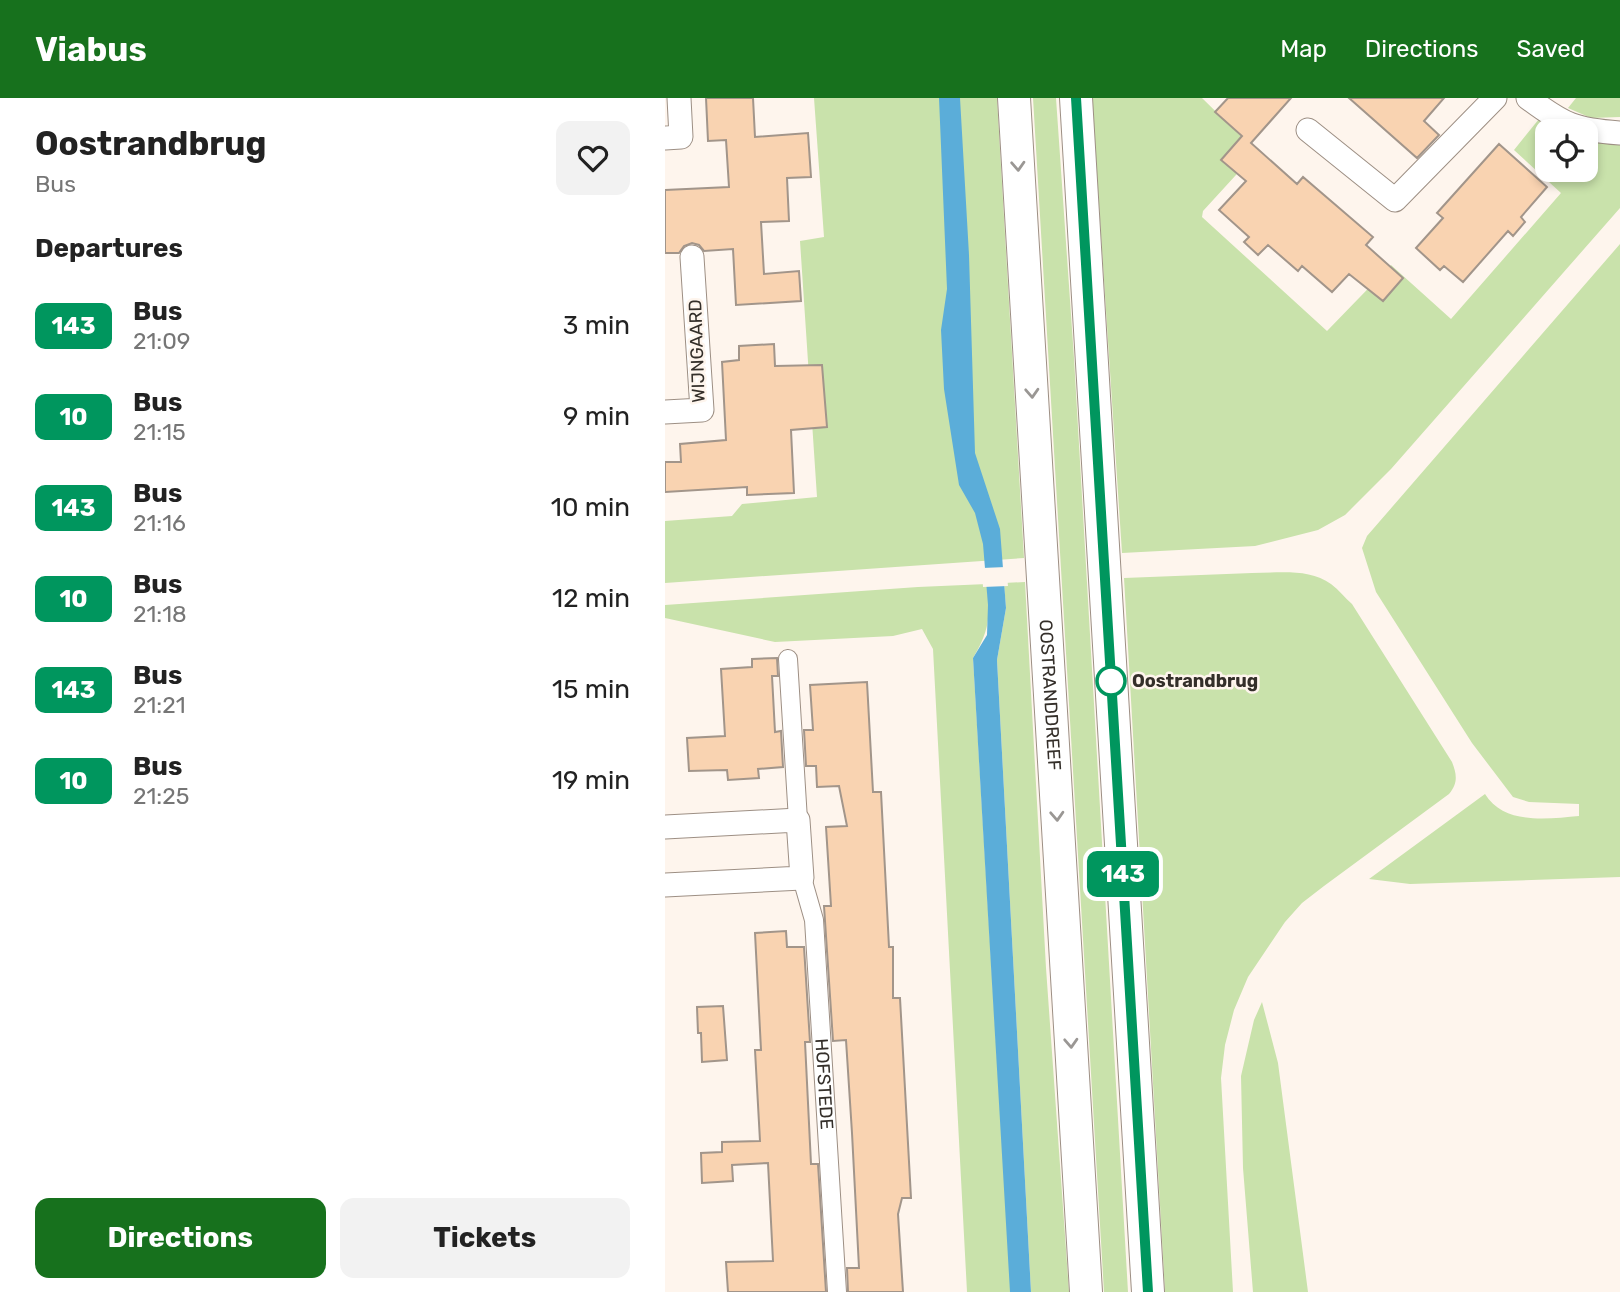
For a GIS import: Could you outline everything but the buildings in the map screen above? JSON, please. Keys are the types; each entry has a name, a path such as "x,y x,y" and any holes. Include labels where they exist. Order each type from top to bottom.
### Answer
{"main road":[{"name":"OOSTRANDDREEF","path":"1014,98 1086,1292"},
{"path":"1076,98 1148,1292"}],"street":[{"path":"665,138 681,136 679,98"},
{"path":"1308,130 1395,200 1495,98"},
{"path":"1528,98 1555,118 1584,130 1620,133"},
{"name":"WIJNGAARD","path":"665,412 702,410 692,257"},
{"name":"HOFSTEDE","path":"788,659 802,878 814,920 837,1292"},
{"path":"665,827 799,820"},
{"path":"665,885 802,878"}],"green space":[{"path":"814,98 997,98 1024,558 665,583 665,521 732,516 742,504 817,497 800,241 824,237"},
{"path":"1033,98 1056,98 1074,358 1128,1292 1104,1292"},
{"path":"1092,98 1202,98 1257,152 1203,211 1202,217 1327,331 1391,265 1451,319 1561,193 1549,182 1598,182 1598,141 1620,141 1620,208 1391,469 1345,515 1318,530 1255,546 1122,553"},
{"path":"1576,98 1620,98 1620,117 1591,118 1568,108"},
{"path":"1535,124 1535,169 1514,150"},
{"path":"1620,244 1620,877 1410,884 1369,879 1485,794 1503,811 1527,818 1579,816 1579,804 1529,802 1513,797 1472,743 1376,592 1362,548 1367,536"},
{"path":"1303,573 1313,576 1331,584 1352,604 1452,762 1456,779 1449,794 1302,903 1285,922 1248,977 1234,1010 1225,1045 1221,1078 1233,1292 1165,1292 1124,578"},
{"path":"1025,582 1046,968 1069,1292 1031,1292 997,660 1006,608 1004,583"},
{"path":"987,584 987,623 983,639 973,658 1011,1292 967,1292 933,649 922,629 893,636 775,642 665,618 665,605"},
{"path":"1262,1002 1278,1063 1308,1292 1253,1292 1243,1168 1241,1076 1254,1020"}],"water":[{"path":"939,98 960,98 969,255 975,453 1000,529 1006,608 997,660 1031,1292 1010,1292 973,658 987,635 988,605 983,544 975,513 959,485 944,389 941,330 947,289"}],"pier":[{"path":"1006,567 1008,586 983,587 982,568"}],"bus line":[{"name":"143","path":"1076,98 1148,1292"}],"place":[{"name":"Oostrandbrug","path":"1111,681"}]}
